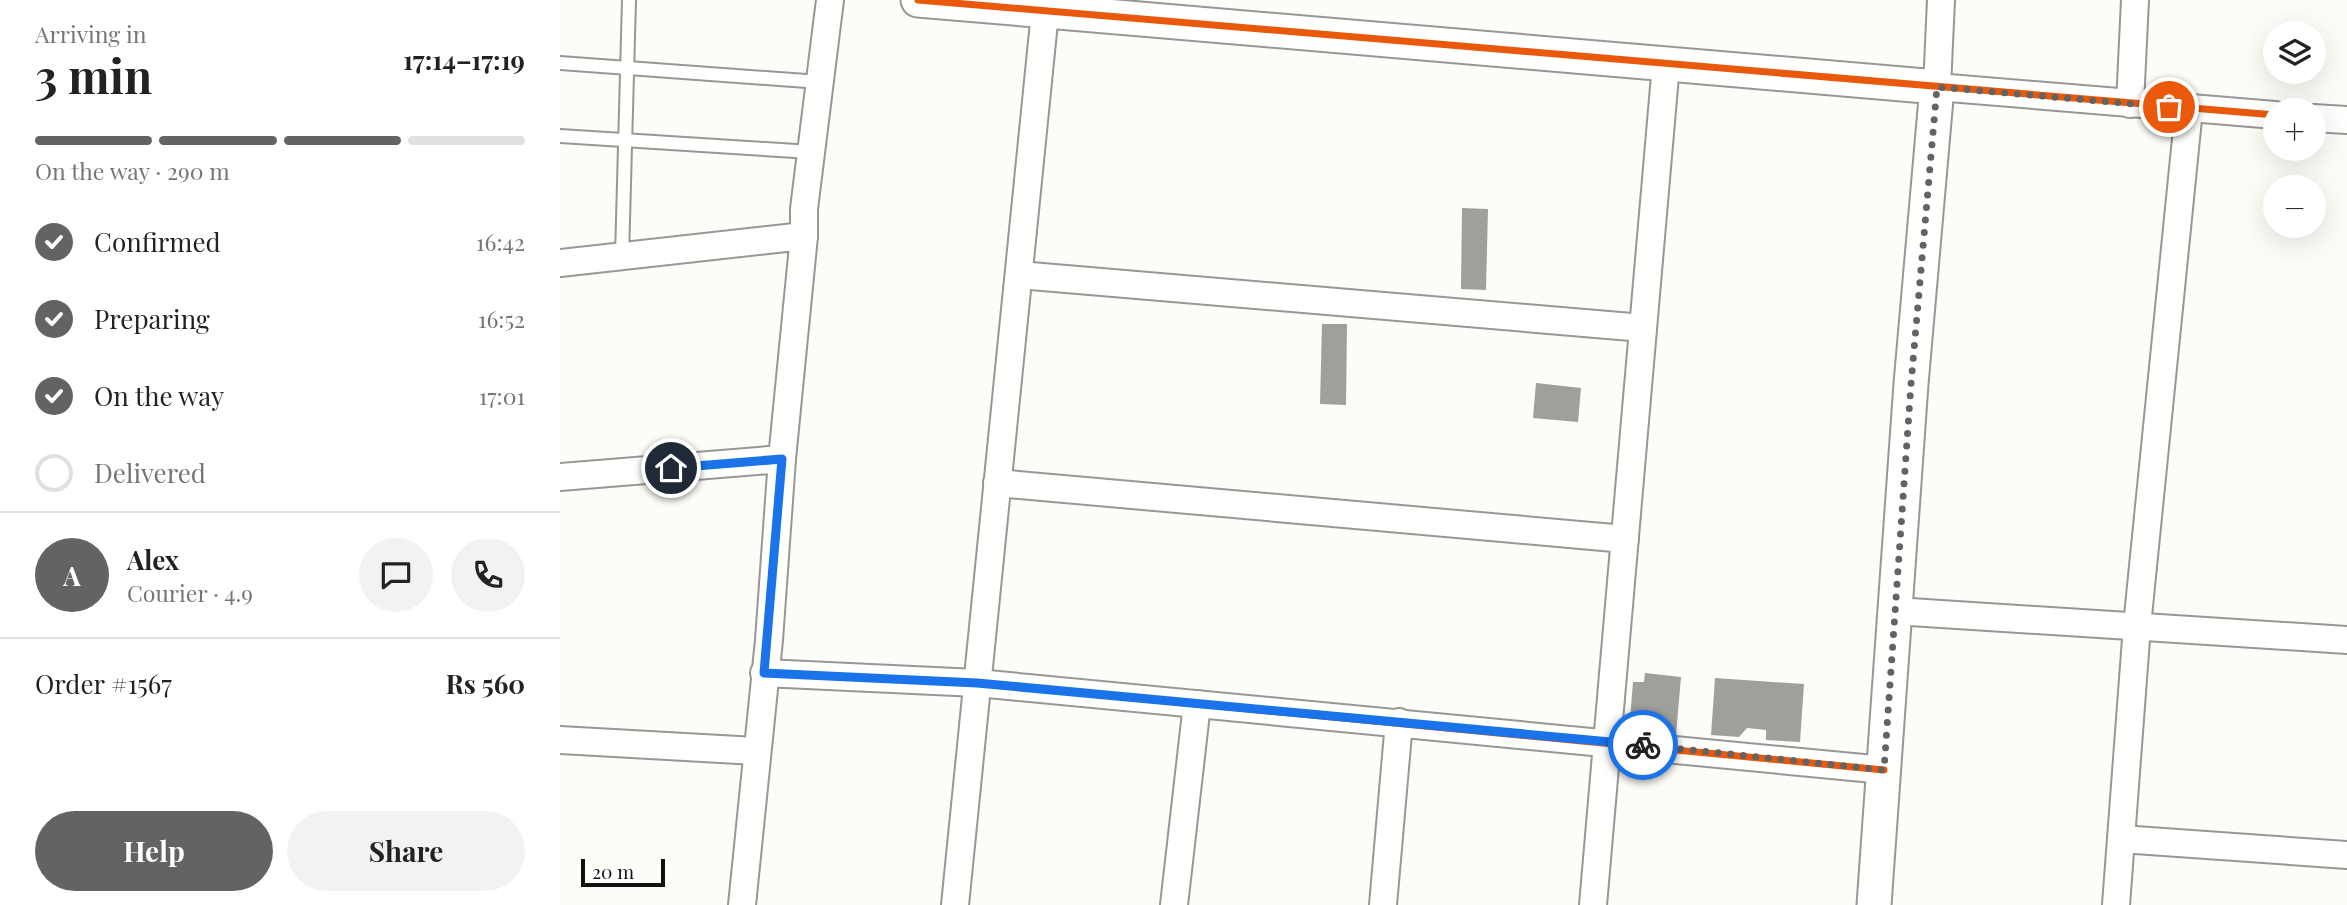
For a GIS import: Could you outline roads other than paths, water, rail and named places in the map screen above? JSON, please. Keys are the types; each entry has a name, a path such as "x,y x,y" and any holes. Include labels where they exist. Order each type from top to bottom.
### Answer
{"street":[{"path":"741,905 811,152 830,0"},
{"path":"918,0 2263,114"},
{"path":"1874,905 1937,87 1941,0"},
{"path":"2130,104 2135,0"},
{"path":"955,905 1045,12"},
{"path":"1593,905 1666,64"},
{"path":"2116,905 2137,626 2189,109"},
{"path":"2326,117 2347,115"},
{"path":"560,263 804,236"},
{"path":"1019,275 1643,328"},
{"path":"560,477 782,459"},
{"path":"998,483 1625,539"},
{"path":"1895,611 2347,640"},
{"path":"764,673 977,683 1607,741 1884,770"},
{"path":"1174,905 1197,704"},
{"path":"1383,905 1399,722"},
{"path":"560,740 756,751"},
{"path":"2121,839 2347,855"}],"lane":[{"path":"622,257 629,0"},
{"path":"560,63 820,82"},
{"path":"560,136 811,152"}]}
